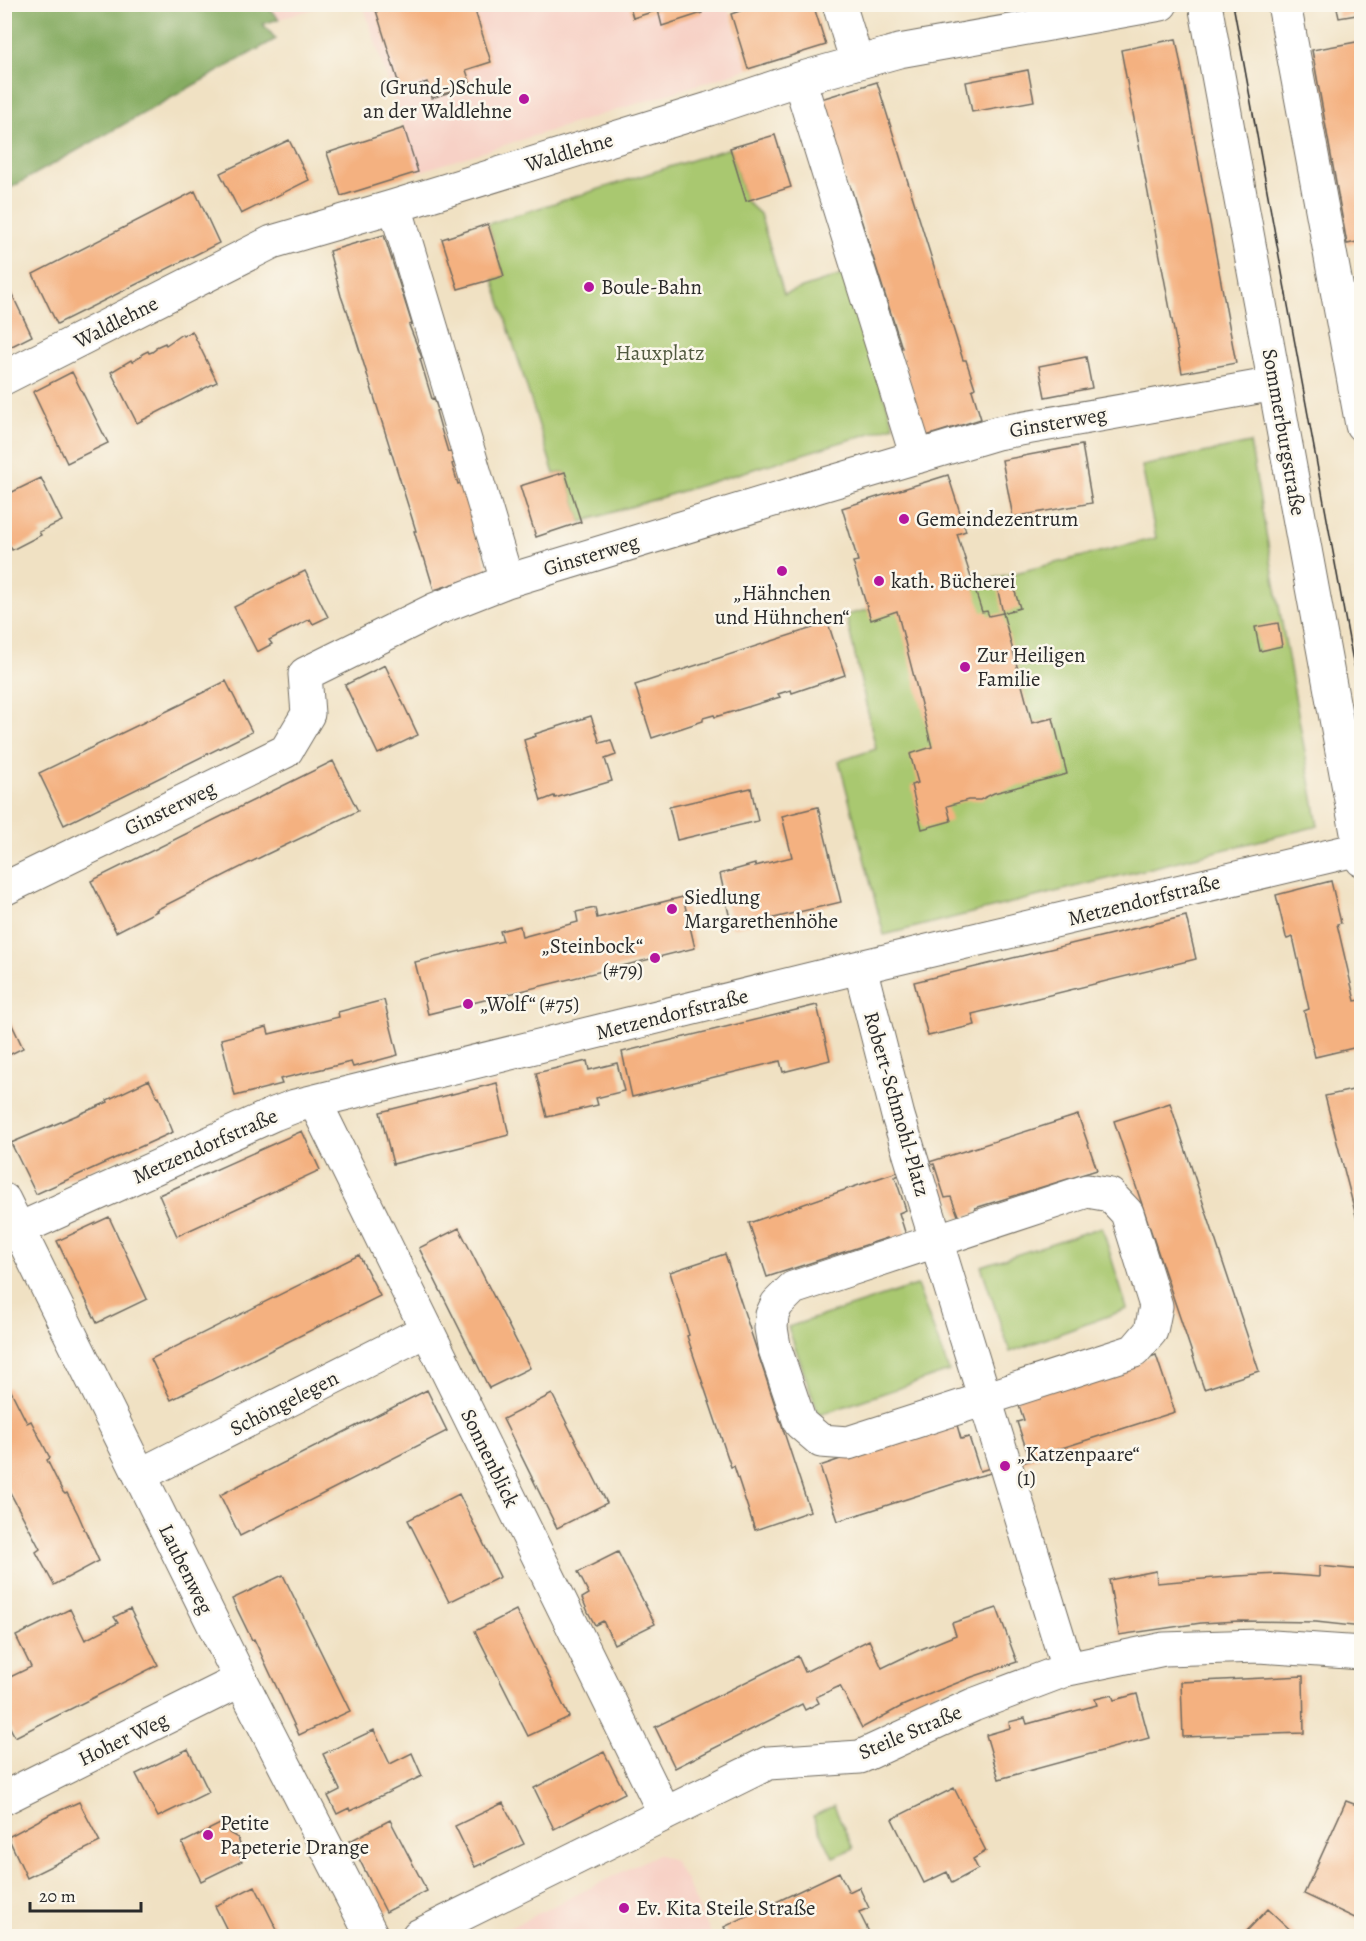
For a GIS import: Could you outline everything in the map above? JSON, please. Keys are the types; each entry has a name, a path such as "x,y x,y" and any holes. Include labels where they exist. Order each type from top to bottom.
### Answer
{"street":[{"path":"839,4 857,62"},
{"name":"Waldlehne","path":"4,378 272,242 857,62 899,51 1161,4"},
{"name":"Sommerburgstraße","path":"1205,4 1360,854"},
{"path":"1284,4 1362,425"},
{"path":"799,79 916,457"},
{"path":"395,206 507,581"},
{"name":"Ginsterweg","path":"4,889 286,751 308,714 305,674 436,609 507,581 997,433 1275,384"},
{"name":"Metzendorfstraße","path":"11,1233 274,1114 315,1101 860,967 1360,854"},
{"name":"Robert-Schmohl-Platz","path":"860,967 898,1116 1068,1669"},
{"name":"Sonnenblick","path":"315,1101 665,1814"},
{"path":"1087,1191 1110,1195 1127,1213 1155,1306 1151,1331 1134,1351 848,1443 821,1441 800,1423 774,1346 771,1328 772,1315 777,1304 793,1288 936,1240 1087,1191"},
{"name":"Laubenweg","path":"4,1200 11,1233 140,1475 241,1680 372,1936"},
{"name":"Schöngelegen","path":"140,1475 427,1330"},
{"name":"Steile Straße","path":"418,1936 768,1763 860,1757 973,1705 1068,1669 1164,1649 1259,1646 1362,1653"},
{"name":"Hoher Weg","path":"6,1794 241,1680"}],"shaded area":[{"path":"266,5 327,5 279,19"},
{"name":"(Grund-)Schule an der Waldlehne","path":"363,5 727,5 748,69 418,172"},
{"name":"Ev. Kita Steile Straße","path":"658,1854 673,1860 685,1879 712,1936 493,1936"}],"green space":[{"path":"5,4 266,5 279,19 263,24 276,39 5,191"},
{"name":"Hauxplatz","path":"730,148 746,201 760,214 784,294 845,274 894,426 581,522 565,472 554,474 493,279 504,276 488,224"},
{"path":"1250,443 1318,826 884,935 839,761 876,749 846,615 1156,538 1142,466"},
{"path":"1102,1227 1127,1309 1010,1352 981,1266"},
{"path":"917,1285 949,1371 819,1415 788,1327"},
{"path":"834,1806 853,1848 833,1857 813,1816"}],"building":[{"path":"374,4 473,4 491,62 466,70 471,85 432,98 427,82 401,91"},
{"path":"629,4 699,4 702,13 662,26 658,10 633,18"},
{"path":"748,4 813,4 826,45 748,69 731,14 749,8"},
{"path":"1336,4 1362,4 1362,14 1339,18"},
{"path":"1176,39 1236,363 1182,373 1121,50"},
{"path":"1362,41 1362,241 1347,244 1312,50"},
{"path":"1028,70 1034,101 972,112 966,82"},
{"path":"877,82 963,360 966,360 975,388 972,390 981,419 926,436 899,349 902,348 851,188 848,188 821,99"},
{"path":"404,128 418,172 341,196 327,153"},
{"path":"775,135 791,187 746,201 730,148"},
{"path":"289,140 309,180 241,214 220,173"},
{"path":"195,191 219,243 57,324 33,274"},
{"path":"488,224 504,276 458,289 442,239"},
{"path":"384,235 412,324 409,325 422,358 420,359 432,399 434,398 438,410 436,411 448,452 451,451 458,484 461,483 489,573 434,590 341,296 329,251"},
{"path":"1362,283 1362,318 1360,318 1354,284"},
{"path":"8,286 32,336 4,350 4,288"},
{"path":"192,331 217,382 137,423 111,372 131,360 132,362 142,354 152,352 156,347 165,343 166,345 182,334 183,336"},
{"path":"1086,357 1092,388 1045,397 1039,366"},
{"path":"72,372 108,443 67,463 33,392"},
{"path":"1082,445 1092,503 1013,517 1002,460"},
{"path":"565,472 581,522 536,537 520,486"},
{"name":"Zur Heiligen Familie","path":"948,475 966,531 957,534 982,612 987,611 989,616 1003,613 1032,723 1053,718 1067,774 994,793 980,800 968,800 947,806 951,821 922,829 911,785 918,783 910,754 932,747 897,611 871,620 853,562 858,561 842,508"},
{"path":"41,478 62,521 39,532 41,535 12,550 10,546 4,549 4,496"},
{"path":"305,571 328,617 313,624 310,619 269,640 272,644 257,652 234,607"},
{"path":"1011,579 1020,608 1003,613 996,583"},
{"path":"828,623 845,675 792,693 791,690 778,694 780,697 715,717 714,715 703,718 703,721 652,738 635,685"},
{"path":"1278,623 1282,646 1260,651 1255,627"},
{"path":"385,665 418,735 378,754 345,685"},
{"path":"226,681 252,732 64,825 39,773"},
{"path":"591,716 600,743 611,740 616,755 605,759 612,781 541,801 524,740 536,736 535,734"},
{"path":"333,761 358,811 263,856 116,932 91,881"},
{"path":"751,788 758,821 677,840 669,807"},
{"path":"818,807 841,902 732,928 720,874 792,857 782,816"},
{"path":"1331,881 1341,923 1337,924 1355,1001 1362,1001 1362,1046 1315,1057 1304,1011 1309,1009 1293,937 1287,939 1286,937 1276,895"},
{"path":"683,897 695,948 428,1014 415,962 503,941 500,931 520,926 522,937 578,922 576,912 595,908 597,918"},
{"path":"1186,916 1196,959 972,1014 975,1025 928,1036 914,982"},
{"path":"384,1000 398,1055 353,1067 351,1062 280,1079 282,1084 235,1096 221,1039 267,1027 269,1034 339,1017 338,1012"},
{"path":"817,1005 830,1060 783,1072 780,1061 632,1097 622,1052"},
{"path":"5,1010 23,1048 5,1057"},
{"path":"587,1061 589,1070 617,1063 624,1091 596,1098 598,1105 547,1117 536,1073"},
{"path":"149,1080 159,1097 173,1132 36,1194 11,1143 108,1102 107,1100"},
{"path":"497,1083 509,1135 393,1164 380,1112"},
{"path":"1362,1088 1362,1235 1361,1235 1325,1096"},
{"path":"1170,1103 1259,1371 1204,1389 1114,1121"},
{"path":"1078,1115 1097,1170 975,1208 977,1213 959,1218 951,1197 945,1198 934,1164 899,1175 895,1177 906,1210 899,1213 906,1235 888,1241 887,1238 767,1277 749,1223 885,1176"},
{"path":"302,1131 320,1170 177,1236 159,1195"},
{"path":"109,1217 147,1299 97,1323 57,1241"},
{"path":"459,1228 530,1368 489,1388 419,1248"},
{"path":"725,1254 810,1511 755,1530 734,1466 731,1467 687,1336 689,1335 670,1272"},
{"path":"359,1255 380,1296 171,1400 151,1359"},
{"path":"1156,1355 1175,1412 838,1521 820,1466 938,1426 955,1418 961,1439 969,1437 980,1471 1029,1457 1017,1422 1024,1420 1016,1397 1075,1382"},
{"path":"9,1387 27,1423 31,1421 50,1458 47,1460 63,1492 67,1493 78,1514 99,1561 54,1585 36,1552 40,1549 4,1481 4,1389"},
{"path":"427,1390 447,1431 240,1536 220,1495"},
{"path":"552,1394 607,1503 557,1528 503,1419"},
{"path":"459,1494 500,1577 449,1602 408,1520"},
{"path":"618,1552 655,1624 614,1644 603,1621 595,1625 588,1612 582,1598 589,1594 578,1572"},
{"path":"1319,1566 1362,1570 1362,1627 1316,1622 1239,1621 1201,1623 1119,1635 1109,1580 1156,1571 1157,1583 1279,1574 1319,1577"},
{"path":"283,1575 350,1711 299,1735 254,1639 252,1640 232,1599"},
{"path":"997,1608 1017,1662 937,1691 902,1706 862,1728 840,1686 816,1697 819,1703 805,1710 802,1704 675,1768 655,1727 798,1656 805,1672 869,1640 882,1668 956,1635 952,1623"},
{"path":"70,1609 85,1640 118,1623 114,1617 130,1609 158,1665 15,1737 4,1716 4,1680 31,1667 16,1636"},
{"path":"516,1610 569,1717 528,1736 475,1631"},
{"path":"1303,1676 1304,1733 1183,1737 1181,1682"},
{"path":"1137,1694 1149,1738 999,1779 986,1735 1010,1728 1009,1722 1025,1718 1027,1724 1097,1705 1095,1699 1112,1695 1114,1700"},
{"path":"374,1730 390,1764 412,1753 422,1776 350,1811 349,1808 337,1814 328,1796 340,1790 323,1754"},
{"path":"188,1749 209,1792 158,1817 136,1774"},
{"path":"604,1752 625,1793 554,1829 534,1788"},
{"path":"954,1788 986,1851 973,1859 978,1869 952,1883 947,1872 924,1883 892,1819"},
{"path":"1346,1801 1362,1807 1362,1915 1359,1920 1304,1894"},
{"path":"79,1802 100,1842 27,1878 8,1837 56,1811"},
{"path":"503,1803 524,1844 475,1867 455,1826"},
{"path":"390,1820 427,1891 386,1912 350,1841"},
{"path":"224,1822 229,1833 238,1838 240,1845 237,1850 242,1861 201,1881 182,1843"},
{"path":"839,1872 849,1892 859,1887 869,1908 859,1912 871,1936 729,1936 724,1927"},
{"path":"255,1886 280,1936 230,1936 215,1906"},
{"path":"1268,1909 1297,1936 1242,1936"}],"tram line":[{"path":"1233,4 1352,656 1362,699"}],"place":[{"name":"(Grund-)Schule an der Waldlehne","path":"524,99"},
{"name":"Boule-Bahn","path":"589,287"},
{"name":"Gemeindezentrum","path":"904,519"},
{"name":"„Hähnchen und Hühnchen“","path":"782,571"},
{"name":"kath. Bücherei","path":"879,581"},
{"name":"Zur Heiligen Familie","path":"965,667"},
{"name":"Siedlung Margarethenhöhe","path":"672,909"},
{"name":"„Steinbock“ (#79)","path":"655,958"},
{"name":"„Wolf“ (#75)","path":"468,1004"},
{"name":"„Katzenpaare“ (1)","path":"1005,1466"},
{"name":"Petite Papeterie Drange","path":"208,1835"},
{"name":"Ev. Kita Steile Straße","path":"624,1908"}]}
